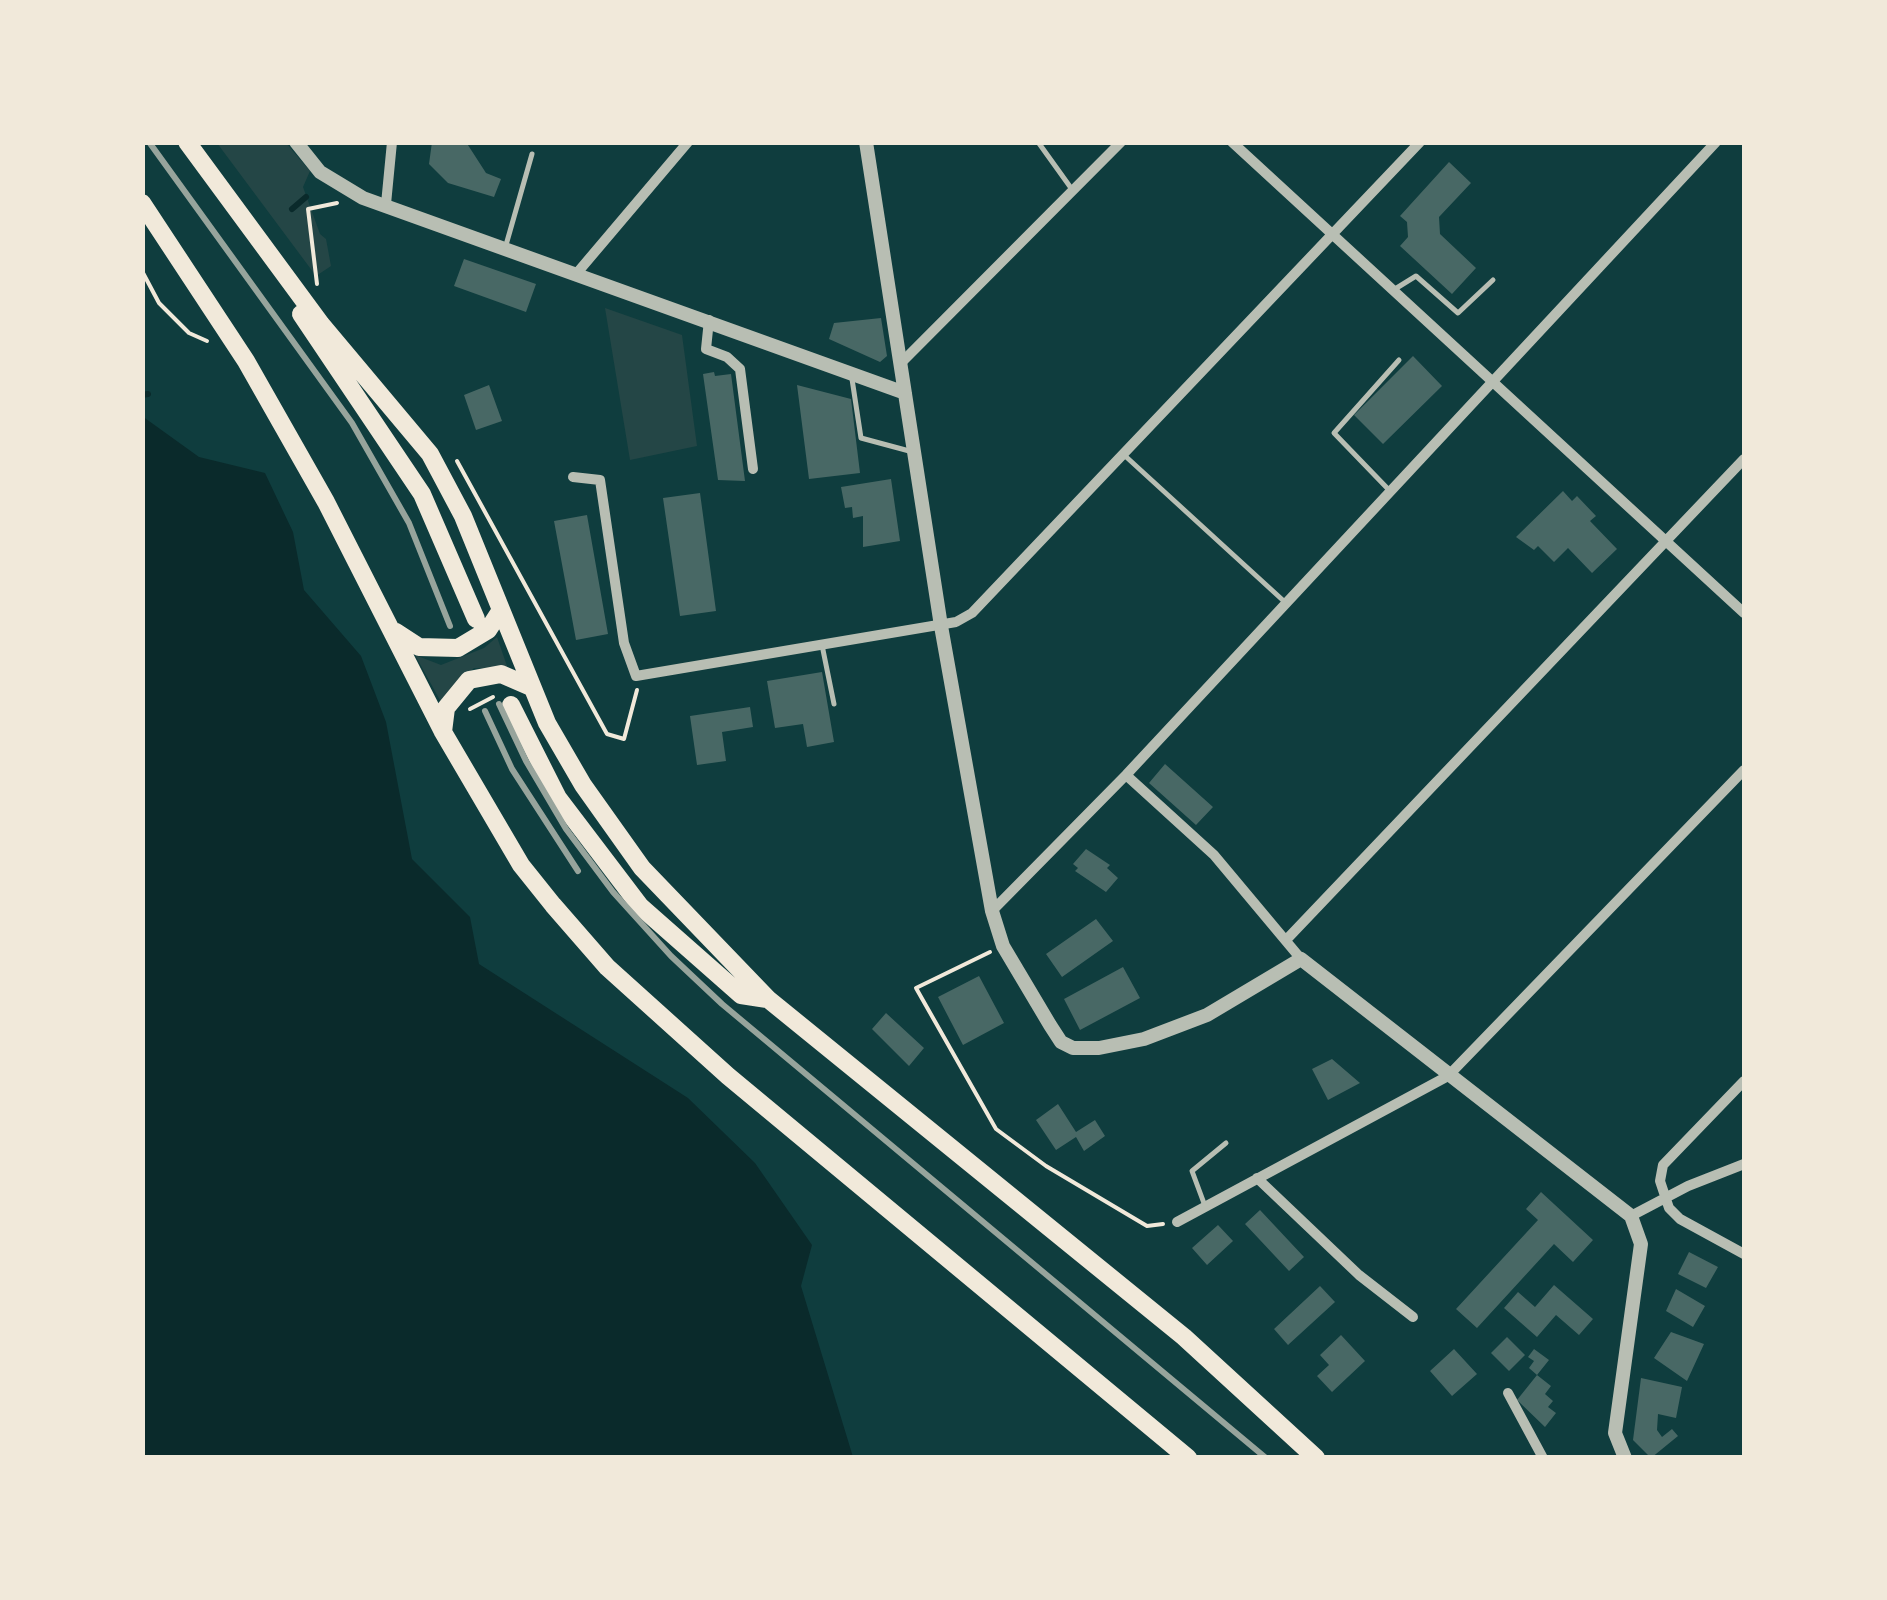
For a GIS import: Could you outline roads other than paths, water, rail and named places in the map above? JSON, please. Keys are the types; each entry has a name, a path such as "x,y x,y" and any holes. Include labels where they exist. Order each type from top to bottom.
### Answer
{"main road":[{"path":"187,142 278,269 430,454 463,516 531,688 565,756 642,868 768,1000 1184,1337 1316,1458"},
{"path":"142,203 246,362 443,732 520,865 607,966 728,1076 1188,1458"},
{"path":"278,269 317,340 422,494 476,619"},
{"path":"388,625 419,647 445,650 479,638 501,610"},
{"path":"443,732 451,697 469,680 501,674 531,688"},
{"path":"506,699 558,798 640,906 741,995 768,1000"}],"street":[{"path":"296,142 320,172 362,198 905,392"},
{"path":"386,204 392,142"},
{"path":"577,273 688,142"},
{"path":"866,142 941,626 992,911 1004,946 1050,1025 1062,1042 1073,1048 1100,1048 1144,1039 1207,1015 1300,959"},
{"path":"900,364 1121,142"},
{"path":"1232,142 1744,613"},
{"path":"573,477 600,480 624,643 636,676 941,626 972,613 1420,142"},
{"path":"992,911 1287,604 1716,142"},
{"path":"708,320 706,349 727,357 740,370 753,469"},
{"path":"1287,939 1744,459"},
{"path":"1177,1222 1448,1076 1744,770"},
{"path":"1126,775 1214,856 1300,959 1631,1216 1642,1244 1615,1433 1625,1458"},
{"path":"1744,1081 1663,1166 1664,1197 1680,1219 1744,1254"},
{"path":"1631,1216 1664,1197 1744,1164"},
{"path":"1257,1178 1360,1275 1413,1317"},
{"path":"1508,1393 1543,1458"}],"lane":[{"path":"1038,142 1073,191"},
{"path":"506,248 532,154"},
{"path":"1392,290 1416,276 1458,313 1493,280"},
{"path":"1391,492 1334,433 1335,426 1400,360"},
{"path":"851,371 861,438 914,452"},
{"path":"1123,454 1287,604"},
{"path":"822,645 834,704"},
{"path":"1205,1206 1192,1171 1226,1143"}],"waterway":[{"path":"292,209 306,197"},
{"path":"142,395 148,394"}],"railway":[{"path":"149,142 352,423 409,523 450,626"},
{"path":"499,704 526,761 566,829 613,892 671,956 722,1004 1266,1458"},
{"path":"485,711 512,769 578,871"}]}
